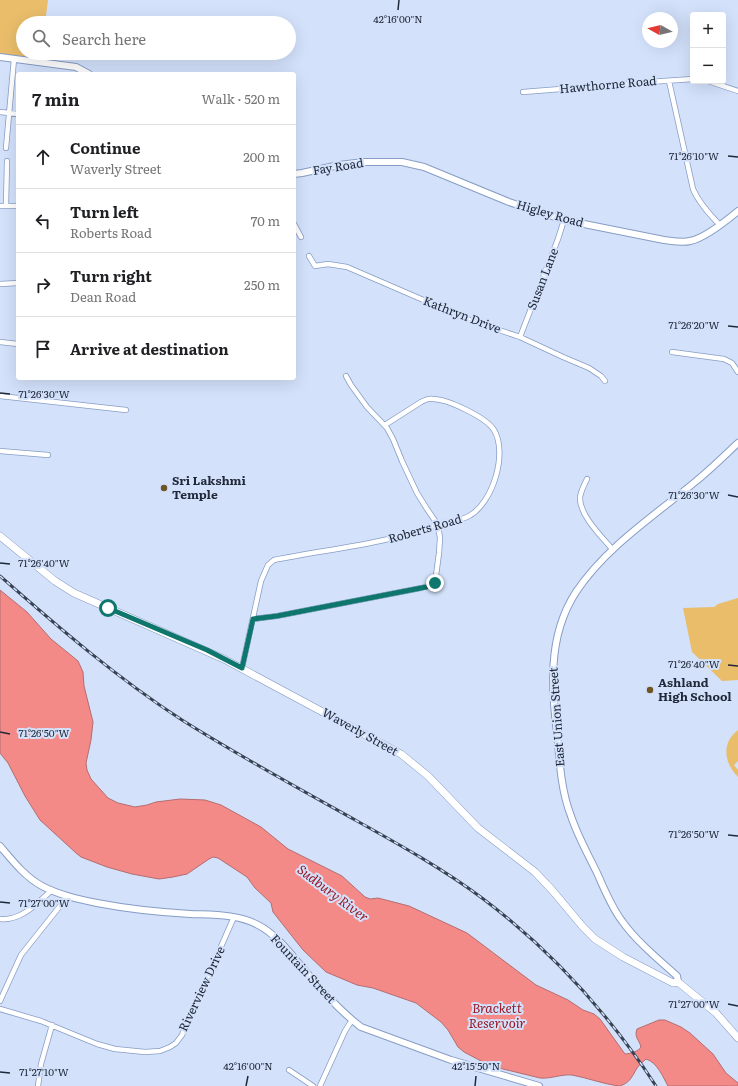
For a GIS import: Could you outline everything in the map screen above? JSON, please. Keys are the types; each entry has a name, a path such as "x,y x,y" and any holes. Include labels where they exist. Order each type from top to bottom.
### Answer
{"main road":[{"name":"Waverly Street","path":"0,536 55,581 74,593 207,650 388,746 415,764 471,822 535,872 552,890 582,927 595,939 632,963 673,983 678,982"},
{"path":"678,982 716,1013 738,1038"}],"street":[{"path":"0,57 14,59 6,148"},
{"path":"22,60 76,67 85,72"},
{"name":"Hawthorne Road","path":"523,92 690,80"},
{"path":"669,81 692,189 706,210 720,224"},
{"path":"718,84 738,90"},
{"path":"0,112 16,114"},
{"path":"6,206 7,161"},
{"name":"Higley Road","path":"383,162 402,162 424,168 509,202 564,220 679,242 689,242 698,239 738,211"},
{"name":"Fay Road","path":"296,174 339,165 383,162"},
{"path":"0,206 16,206"},
{"name":"Susan Lane","path":"520,336 564,220"},
{"path":"296,228 301,238"},
{"name":"Kathryn Drive","path":"309,256 315,266 328,264 347,267 472,321 520,336 589,368 601,376 605,381"},
{"path":"0,284 16,283"},
{"path":"0,342 16,344"},
{"path":"672,352 724,358 732,363 738,372"},
{"path":"253,619 431,586 435,583 440,538 438,525 417,493 402,461 394,439 385,425 367,407 346,376"},
{"path":"0,396 126,410"},
{"name":"Roberts Road","path":"242,668 261,581 264,571 274,560 387,540 424,531 438,525 469,516 480,509 488,496 498,470 500,454 498,439 493,428 486,422 447,402 434,398 421,402 385,425"},
{"name":"East Union Street","path":"678,982 678,976 629,930 621,920 606,894 571,816 560,769 553,690 554,658 561,624 575,594 590,573 613,550 642,525 697,481 738,442"},
{"path":"0,451 48,455"},
{"path":"587,479 580,497 582,509 613,550"},
{"name":"Fountain Street","path":"0,846 32,879 52,890 68,896 136,910 234,917 258,924 274,937 352,1020 361,1026 372,1032 444,1058 539,1086"},
{"path":"0,919 14,918 23,914 52,890"},
{"path":"0,1002 21,955 68,896"},
{"name":"Riverview Drive","path":"0,1009 52,1025 97,1044 114,1049 153,1052 165,1050 176,1043 182,1035 234,917"},
{"path":"320,1086 345,1031 352,1020"},
{"path":"38,1086 41,1064 52,1025"},
{"path":"288,1070 313,1086"}],"shaded area":[{"path":"0,0 48,0 46,16 16,16 16,56 0,54"},
{"path":"738,598 738,680 722,681 692,652 683,608 714,607 718,604"},
{"path":"738,730 738,761 734,765 738,770 738,777 730,766 726,753 729,741"}],"water":[{"name":"Brackett Reservoir","path":"0,590 27,612 51,639 78,661 83,672 84,686 93,722 86,763 87,770 91,779 108,798 118,803 135,807 156,802 180,799 205,800 221,805 261,827 288,849 342,876 365,897 370,899 378,898 409,906 467,933 536,985 568,1000 583,1010 594,1014 600,1019 625,1054 634,1052 641,1047 636,1037 637,1029 659,1020 665,1020 690,1033 713,1054 726,1073 738,1083 738,1086 668,1086 656,1066 646,1059 638,1067 628,1082 619,1086 572,1075 540,1078 499,1068 464,1052 458,1047 448,1030 441,1022 416,1003 373,988 357,985 326,972 303,950 273,912 271,903 255,888 247,877 218,858 213,857 209,859 187,874 159,879 107,867 81,857 40,820 25,796 8,763 0,753"}],"railway":[{"path":"0,576 66,633 134,687 158,704 247,759 421,858 482,898 532,939 577,984 619,1034 656,1086"}],"place":[{"name":"Sri Lakshmi Temple","path":"164,488"},
{"name":"Ashland High School","path":"650,690"}],"route":[{"path":"108,608 207,650 242,668 253,619 277,616 421,588 431,586 435,583"}],"water label":[{"name":"Sudbury River","path":"333,893"}]}
